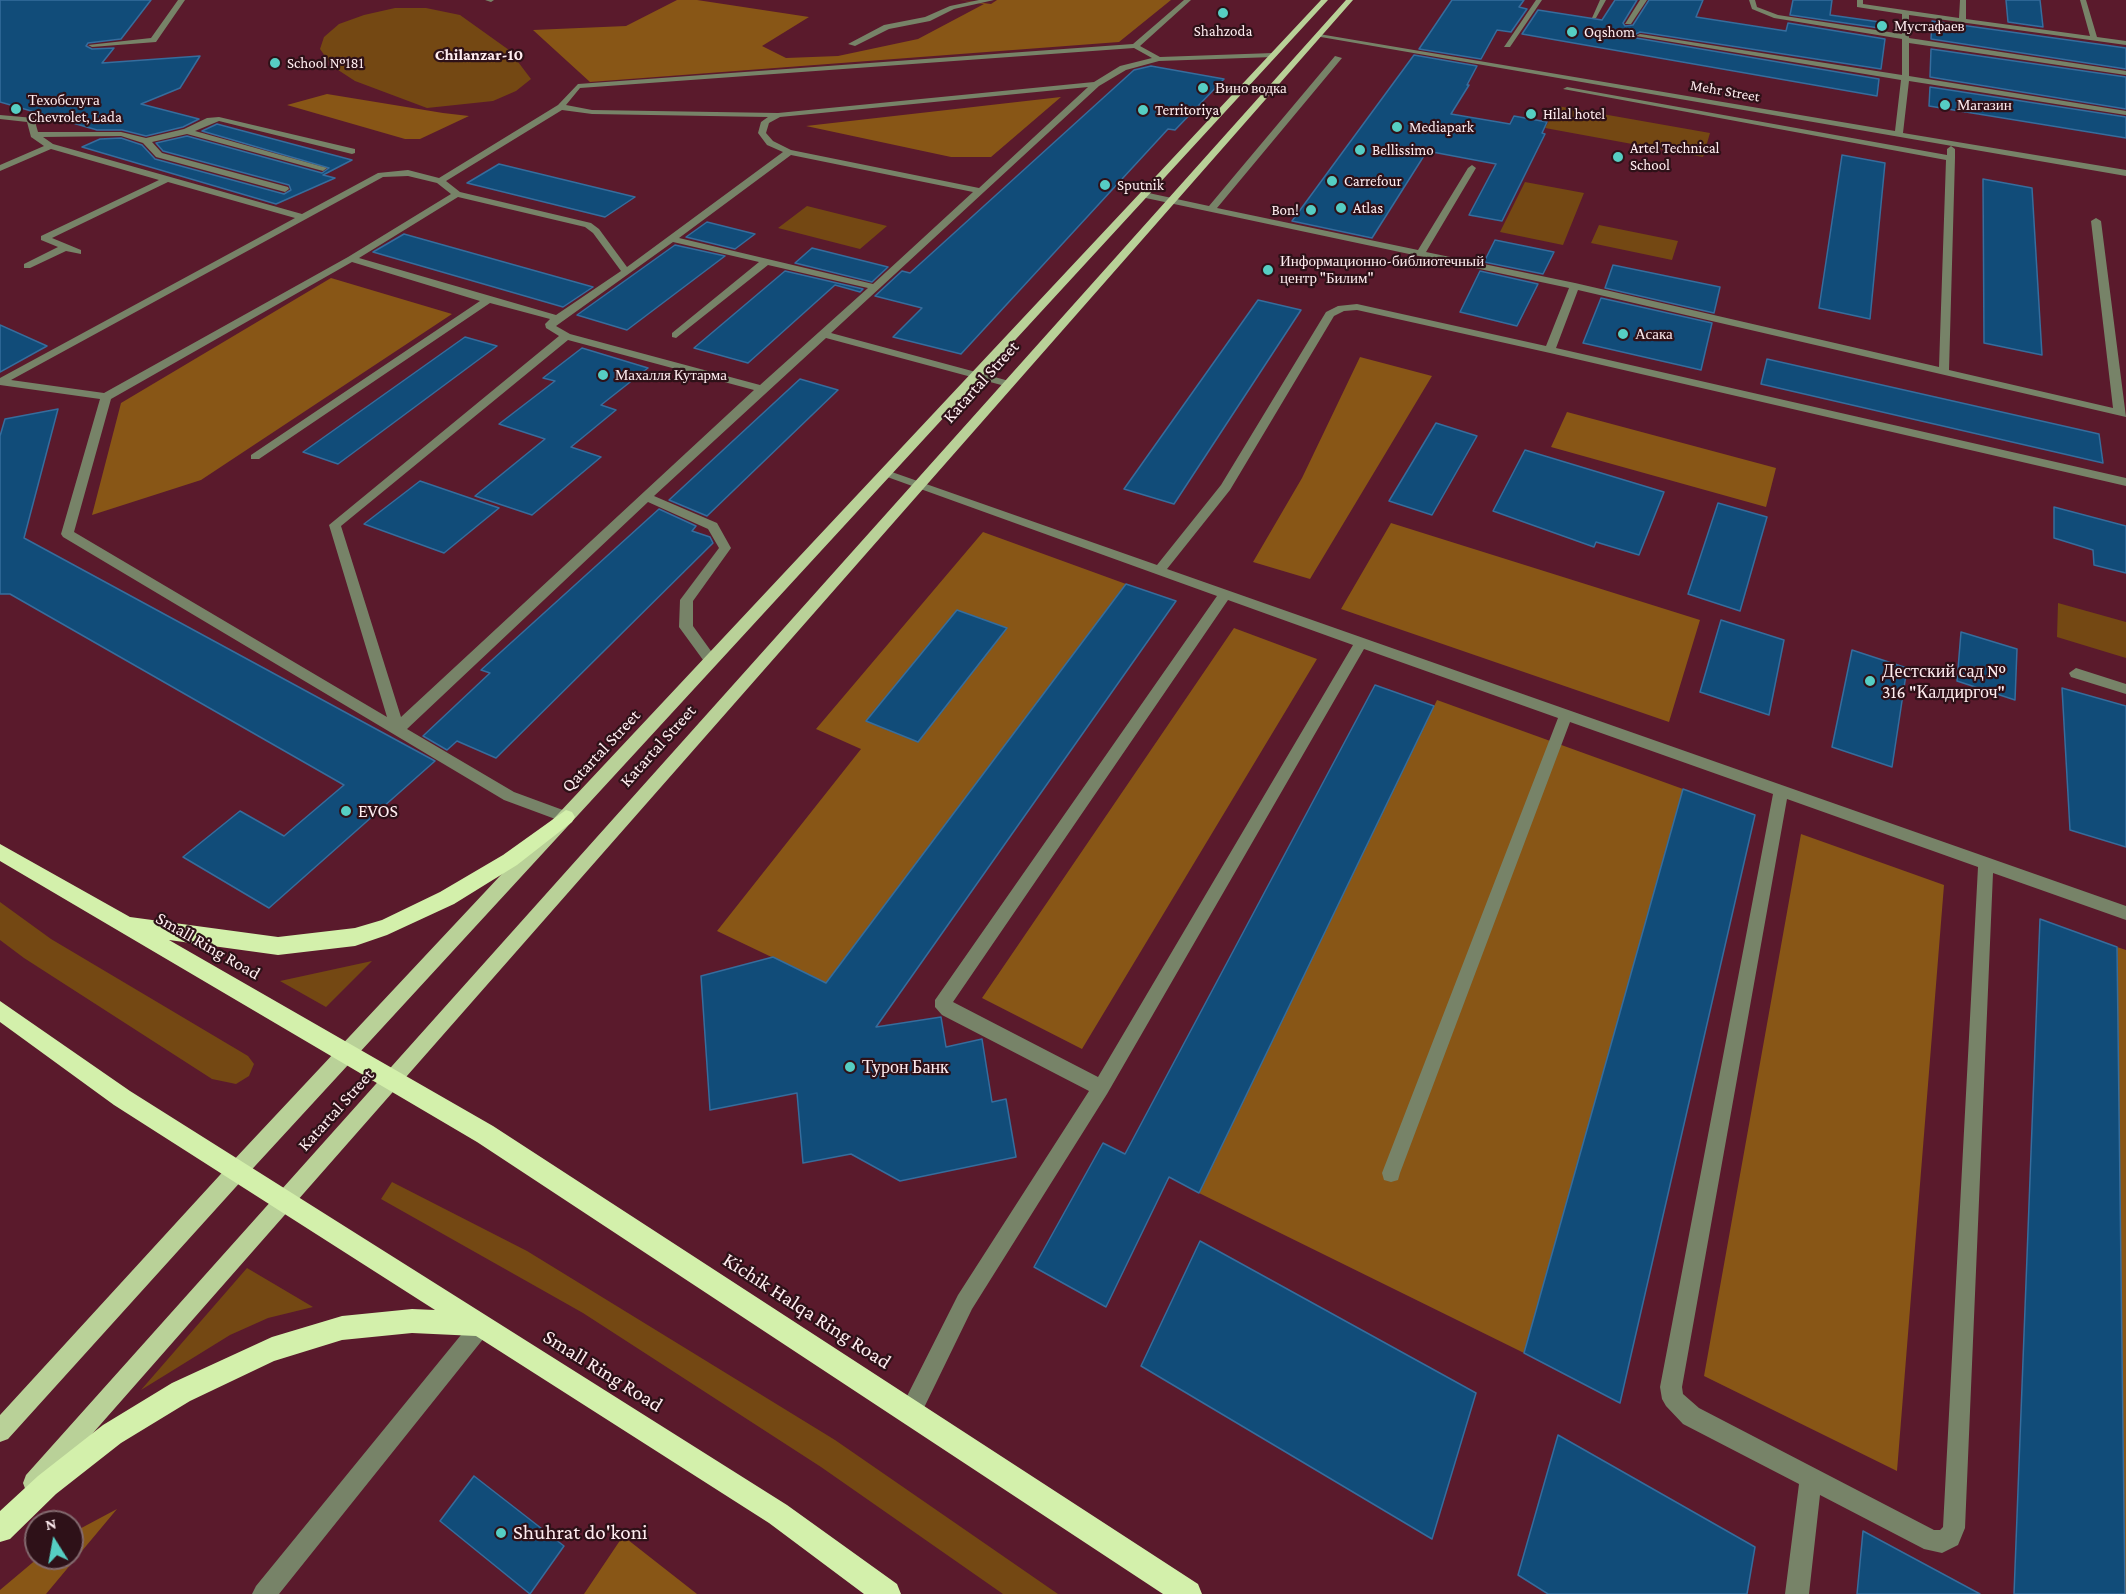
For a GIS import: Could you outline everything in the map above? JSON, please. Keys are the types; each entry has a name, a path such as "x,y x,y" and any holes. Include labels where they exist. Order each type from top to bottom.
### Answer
{"highway":[{"path":"124,924 198,937 278,946 355,937 387,927 447,898 510,860 566,817"},
{"name":"Small Ring Road","path":"0,852 392,1080"},
{"path":"0,1010 122,1098 237,1171"},
{"name":"Kichik Halqa Ring Road","path":"392,1080 485,1134 911,1410 1188,1594"},
{"name":"Small Ring Road","path":"237,1171 778,1514 887,1594"},
{"path":"0,1529 47,1485 111,1434 181,1392 240,1363 281,1346 342,1328 412,1321 481,1326"}],"main road":[{"name":"Katartal Street","path":"885,474 1273,55 1300,29 1324,0"},
{"name":"Katartal Street","path":"0,1522 919,486 1319,31 1350,0"},
{"path":"1300,29 1319,31"},
{"name":"Qatartal Street","path":"346,1054 885,474"},
{"name":"Katartal Street","path":"0,1431 346,1054"}],"street":[{"path":"92,45 153,40 182,0"},
{"path":"852,44 887,27 927,20 952,7 960,0"},
{"path":"952,7 991,0"},
{"path":"1135,46 1188,0"},
{"path":"1507,45 1539,0"},
{"path":"1594,17 1603,0"},
{"path":"1628,22 1644,0"},
{"path":"1752,0 1754,8 1776,17 2126,73"},
{"path":"1962,0 1962,20"},
{"path":"2083,0 2094,38"},
{"path":"1857,18 1860,3 1905,12 2126,43"},
{"path":"1900,130 1906,69 1905,12"},
{"path":"1645,27 2126,104"},
{"name":"Mehr Street","path":"1319,31 1952,139 2126,173"},
{"path":"1680,43 1684,33"},
{"path":"1640,36 2126,113"},
{"path":"440,181 561,107 578,86 1135,46 1160,59"},
{"path":"398,729 762,389 1096,84 1123,68 1160,59 1273,55"},
{"path":"1212,208 1338,58"},
{"path":"1392,58 1517,80"},
{"path":"561,107 592,112 778,115 1096,84"},
{"path":"1562,88 1951,158"},
{"path":"778,115 765,122 762,133 770,143 789,152 978,189 980,192"},
{"path":"0,117 31,120 34,135 50,146 301,217"},
{"path":"34,135 121,134 146,141 187,131 210,120 219,119 352,151"},
{"path":"187,131 323,168"},
{"path":"1944,373 1952,139"},
{"name":"Mehr Street","path":"1952,139 2126,163"},
{"path":"146,141 159,155 285,189"},
{"path":"0,168 50,146"},
{"path":"762,389 566,336 551,328 550,324 673,239 789,152"},
{"path":"1420,252 1472,168"},
{"path":"0,382 381,175 408,173 440,181 457,194 588,225 596,231 626,272"},
{"path":"78,252 44,238 167,179"},
{"path":"0,382 106,397 351,259 457,194"},
{"path":"1144,195 1575,286 2122,413 2096,221"},
{"path":"673,239 874,287"},
{"path":"27,266 66,247"},
{"path":"351,259 488,300 558,318"},
{"path":"676,335 765,262"},
{"path":"1550,350 1575,286"},
{"path":"255,457 488,300"},
{"path":"1160,572 1226,488 1330,314 1335,310 1357,307 2126,482"},
{"path":"824,334 1009,384"},
{"path":"398,729 335,525 566,336"},
{"path":"106,397 67,534 509,796 566,817"},
{"path":"885,474 2126,913"},
{"path":"646,497 713,526 725,548 686,600 686,627 711,661"},
{"path":"1101,1088 948,1010 944,1007 944,1000 1225,594"},
{"path":"911,1410 965,1302 1101,1088 1361,642"},
{"path":"2076,674 2126,689"},
{"path":"1391,1173 1566,715"},
{"path":"1781,791 1671,1387 1674,1399 1690,1416 1932,1541 1942,1542 1950,1537 1954,1528 1986,863"},
{"path":"264,1594 481,1326"},
{"path":"1797,1594 1811,1478"}],"shaded area":[{"path":"677,0 697,0 809,17 762,46 786,58 838,56 918,39 984,4 959,0 991,4 997,0 1171,0 1119,42 590,82 533,30 626,26"},
{"path":"395,8 426,8 460,15 509,50 531,79 516,91 493,101 427,108 355,81 332,66 320,49 324,37 339,24"},
{"path":"327,94 469,116 420,139 405,139 287,105"},
{"path":"1061,97 991,157 951,157 806,126"},
{"path":"1557,106 1710,133 1703,157 1545,128"},
{"path":"1525,182 1584,193 1563,245 1500,232"},
{"path":"807,206 887,226 860,249 778,228"},
{"path":"1599,225 1678,241 1672,260 1591,243"},
{"path":"331,278 452,314 201,480 92,515 121,403"},
{"path":"1360,357 1432,376 1310,579 1253,562 1302,478"},
{"path":"1567,412 1776,468 1766,507 1551,447"},
{"path":"1391,523 1700,620 1669,722 1341,609"},
{"path":"983,532 1126,584 826,983 717,931 861,749 816,729"},
{"path":"2058,603 2126,622 2126,658 2057,637"},
{"path":"1234,628 1317,659 1082,1049 982,998"},
{"path":"1437,700 1683,789 1524,1353 1199,1193"},
{"path":"1801,834 1944,885 1897,1471 1704,1376"},
{"path":"0,902 51,939 248,1056 254,1064 249,1076 236,1084 212,1079 24,958 0,940"},
{"path":"2117,947 2126,950 2126,1594 2125,1594"},
{"path":"372,961 326,1007 280,981"},
{"path":"392,1182 527,1251 835,1440 1058,1594 1003,1594 821,1467 583,1313 381,1199"},
{"path":"247,1268 313,1307 268,1318 230,1335 141,1390"},
{"path":"117,1509 84,1549 84,1527"},
{"path":"623,1536 697,1594 584,1594"},
{"path":"24,1570 66,1570 46,1594 0,1594 0,1590"}],"building":[{"path":"0,0 151,0 121,39 88,43 86,46 92,49 114,48 102,63 200,56 180,88 141,104 199,119 183,127 146,136 122,130 97,130 0,102"},
{"path":"1452,0 1524,0 1519,7 1527,9 1511,32 1497,30 1481,59 1419,49"},
{"path":"1615,0 1637,0 1623,23 1625,26 1633,25 1649,0 1703,0 1696,17 1786,31 1788,23 1885,39 1881,69 1640,32 1634,35 1636,38 1879,79 1877,96 1522,34 1538,10 1602,20"},
{"path":"1793,0 1832,0 1830,15 1887,23 1886,29 1790,15"},
{"path":"2006,0 2040,0 2043,27 2008,22"},
{"path":"1932,21 2126,48 2126,69 1931,39"},
{"path":"1931,49 2126,77 2126,109 1930,77"},
{"path":"1414,55 1477,66 1467,85 1469,85 1451,114 1510,124 1514,116 1547,122 1542,133 1545,134 1502,221 1469,215 1496,164 1427,151 1372,238 1292,221"},
{"path":"1151,66 1224,79 1175,130 1168,129 961,354 893,337 922,308 875,296 902,271 910,273 1134,70"},
{"path":"1930,87 2126,117 2126,138 1929,106"},
{"path":"217,124 352,160 323,175 335,178 276,204 82,147 100,139 121,138 142,145 155,159 284,194 291,190 289,185 163,151 156,143 187,136 322,173 329,168 202,131"},
{"path":"1842,155 1885,163 1870,319 1819,308"},
{"path":"499,164 635,197 605,217 467,183"},
{"path":"1983,179 2032,188 2042,355 1984,343"},
{"path":"707,222 755,234 735,249 686,237"},
{"path":"404,234 593,287 563,307 373,252"},
{"path":"1495,240 1554,252 1543,274 1484,262"},
{"path":"675,245 725,256 627,330 577,315"},
{"path":"812,248 888,267 872,282 795,263"},
{"path":"1613,265 1720,287 1714,313 1605,288"},
{"path":"785,271 863,289 860,292 835,285 748,363 694,348"},
{"path":"1480,271 1538,284 1517,326 1460,312"},
{"path":"1601,298 1712,323 1701,370 1583,343"},
{"path":"1258,300 1301,310 1174,504 1124,489"},
{"path":"0,325 47,346 0,372"},
{"path":"465,337 497,346 338,464 303,452"},
{"path":"582,348 648,368 601,405 616,410 571,447 601,457 532,515 475,496 545,439 499,424 555,381 543,378"},
{"path":"1767,359 2099,434 2103,463 1761,384"},
{"path":"800,379 838,390 707,516 669,500"},
{"path":"58,409 24,538 435,761 269,908 183,857 240,811 284,836 344,785 10,594 0,594 0,436 5,419"},
{"path":"1436,423 1477,436 1432,515 1389,501"},
{"path":"1525,450 1664,492 1639,555 1596,542 1594,547 1493,511"},
{"path":"420,481 499,508 444,553 364,524"},
{"path":"1718,503 1767,517 1740,611 1688,594"},
{"path":"2054,507 2126,526 2126,573 2094,565 2093,550 2054,538"},
{"path":"659,509 696,526 692,531 710,537 713,543 496,758 457,741 447,750 423,736 490,673 481,670"},
{"path":"1126,584 1176,601 876,1027 941,1017 946,1047 982,1039 992,1102 1006,1099 1016,1157 900,1181 851,1154 803,1163 797,1093 710,1110 701,976 773,957 826,983"},
{"path":"957,610 1007,628 918,742 866,721"},
{"path":"1721,620 1784,640 1769,715 1700,692"},
{"path":"1961,632 2017,649 2015,700 1957,681"},
{"path":"1852,650 1907,668 1892,767 1832,747"},
{"path":"1375,685 1434,706 1199,1193 1169,1177 1106,1307 1034,1267 1103,1143 1125,1154"},
{"path":"2062,688 2126,706 2126,847 2070,830"},
{"path":"1683,789 1755,815 1620,1403 1524,1353"},
{"path":"2040,919 2117,947 2125,1594 2014,1594"},
{"path":"1200,1241 1476,1393 1432,1539 1141,1366"},
{"path":"1558,1435 1755,1547 1747,1594 1548,1594 1518,1575"},
{"name":"Shuhrat do'koni","path":"474,1476 564,1546 530,1594 440,1521"},
{"path":"1863,1531 1980,1594 1857,1594"}],"place":[{"name":"Shahzoda","path":"1223,13"},
{"name":"Мустафаев","path":"1882,26"},
{"name":"Oqshom","path":"1572,32"},
{"name":"School №181","path":"275,63"},
{"name":"Вино водка","path":"1203,88"},
{"name":"Магазин","path":"1945,105"},
{"name":"Техобслуга Chevrolet, Lada","path":"16,109"},
{"name":"Territoriya","path":"1143,110"},
{"name":"Hilal hotel","path":"1531,114"},
{"name":"Mediapark","path":"1397,127"},
{"name":"Bellissimo","path":"1360,150"},
{"name":"Artel Technical School","path":"1618,157"},
{"name":"Carrefour","path":"1332,181"},
{"name":"Sputnik","path":"1105,185"},
{"name":"Atlas","path":"1341,208"},
{"name":"Bon!","path":"1311,210"},
{"name":"Информационно-библиотечный центр \"Билим\"","path":"1268,270"},
{"name":"Асака","path":"1623,334"},
{"name":"Махалля Кутарма","path":"603,375"},
{"name":"Дестский сад № 316 \"Калдиргоч\"","path":"1870,681"},
{"name":"EVOS","path":"346,811"},
{"name":"Турон Банк","path":"850,1067"},
{"name":"Shuhrat do'koni","path":"501,1533"}],"district":[{"name":"Chilanzar-10","path":"479,55"}]}
